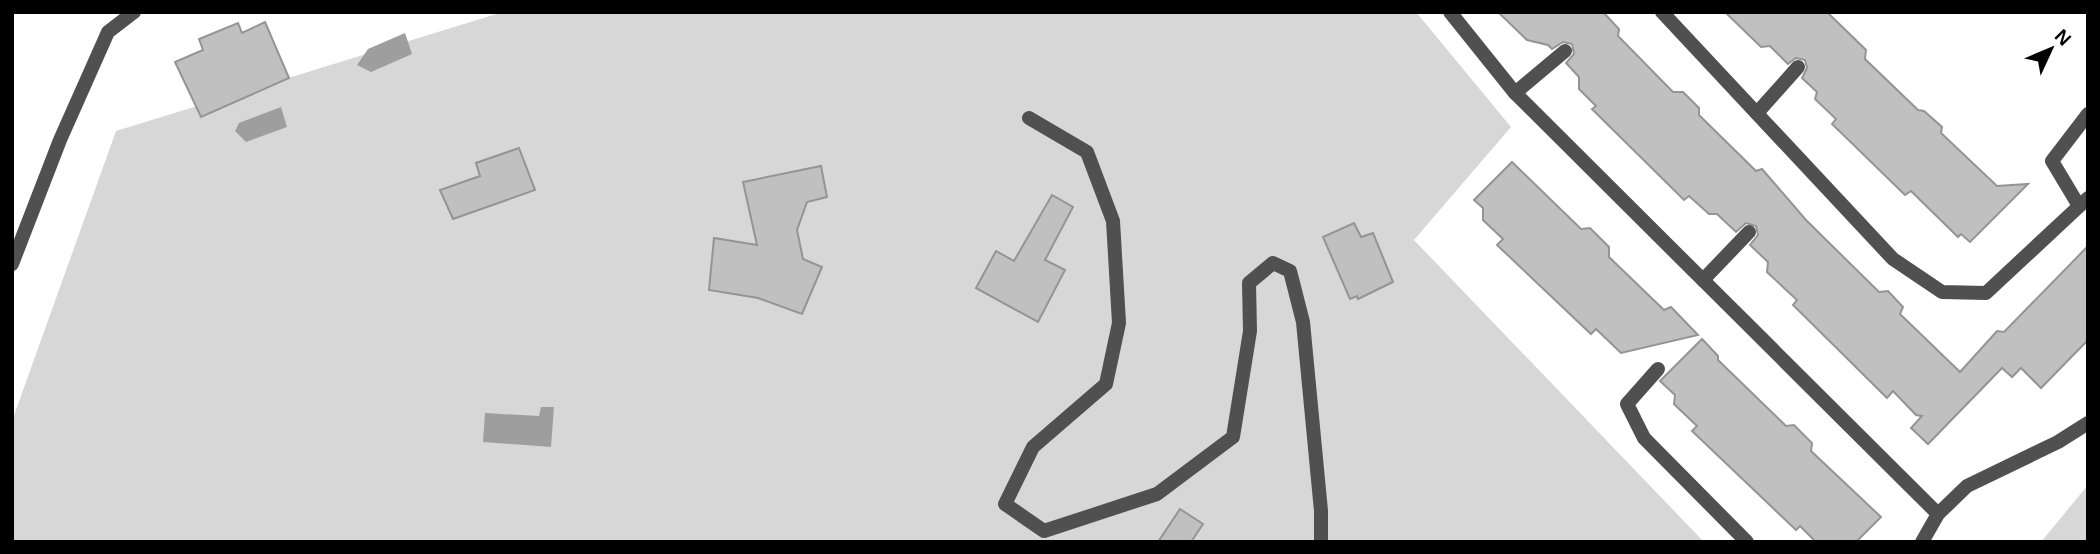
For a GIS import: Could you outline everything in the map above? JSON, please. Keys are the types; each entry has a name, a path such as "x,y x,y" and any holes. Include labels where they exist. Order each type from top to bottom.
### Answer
{"street":[{"path":"12,264 60,140 108,32 134,12"},
{"path":"1450,12 1515,93 1938,514"},
{"path":"1662,12 1893,259 1942,292 1986,293 2083,202 2052,161 2088,114"},
{"path":"1515,93 1565,51"},
{"path":"1757,113 1798,67"},
{"path":"1029,118 1087,152 1112,220 1119,323 1106,384 1033,447 1005,504 1044,531 1157,494 1233,436 1250,331 1249,283 1273,263 1290,271 1303,322 1321,511 1321,542"},
{"path":"1703,280 1749,232"},
{"path":"1658,369 1627,404 1644,438 1747,542"},
{"path":"1922,542 1938,514 1967,486 2058,442 2088,424"}],"shaded area":[{"path":"503,12 1416,12 1511,127 1414,240 1704,542 12,542 12,421 116,131"},
{"path":"405,33 412,54 371,72 357,65 368,49"},
{"path":"281,107 287,127 246,142 235,131 239,123"},
{"path":"541,407 554,407 551,447 483,442 485,413 539,416"},
{"path":"2088,485 2088,542 2041,542"}],"building":[{"path":"1498,12 1603,12 1619,29 1618,36 1673,92 1683,92 1699,108 1699,115 1756,171 1762,169 1806,220 1879,292 1888,291 1903,307 1900,314 1960,372 1997,331 2004,332 2088,246 2088,340 2041,388 2021,368 2012,377 2002,368 1928,444 1911,428 1922,416 1916,415 1893,391 1887,398 1793,305 1797,300 1767,272 1768,262 1750,245 1758,235 1756,226 1746,223 1736,232 1717,214 1709,214 1689,196 1684,200 1592,109 1596,106 1579,89 1579,77 1566,63 1574,54 1572,44 1563,42 1552,49 1548,45 1527,40"},
{"path":"1725,12 1827,12 1866,50 1865,59 1918,110 1924,111 1942,127 1941,133 1997,186 2028,184 1970,242 1961,234 1958,237 1911,191 1905,195 1832,124 1836,119 1815,99 1817,92 1802,78 1807,68 1805,60 1796,58 1788,64 1770,46 1761,47"},
{"path":"265,22 289,78 201,117 175,62 203,50 199,39 238,23 242,33"},
{"path":"519,148 535,190 453,219 440,190 480,176 476,163"},
{"path":"1512,162 1581,229 1590,228 1609,247 1609,257 1664,310 1671,307 1698,335 1621,353 1596,329 1591,334 1497,245 1503,239 1483,220 1483,208 1474,200"},
{"path":"821,166 827,197 807,202 797,230 803,259 822,267 802,314 758,298 709,290 714,238 757,245 743,182"},
{"path":"1052,195 1073,207 1045,260 1065,270 1038,322 976,288 996,251 1014,261"},
{"path":"1354,223 1361,237 1373,233 1393,282 1358,299 1357,296 1350,299 1323,237"},
{"path":"1702,339 1718,356 1718,360 1786,426 1794,425 1812,443 1811,451 1881,517 1856,542 1816,542 1800,526 1796,530 1692,431 1697,426 1674,404 1675,395 1660,381"},
{"path":"1180,509 1203,524 1191,542 1158,542"}]}
